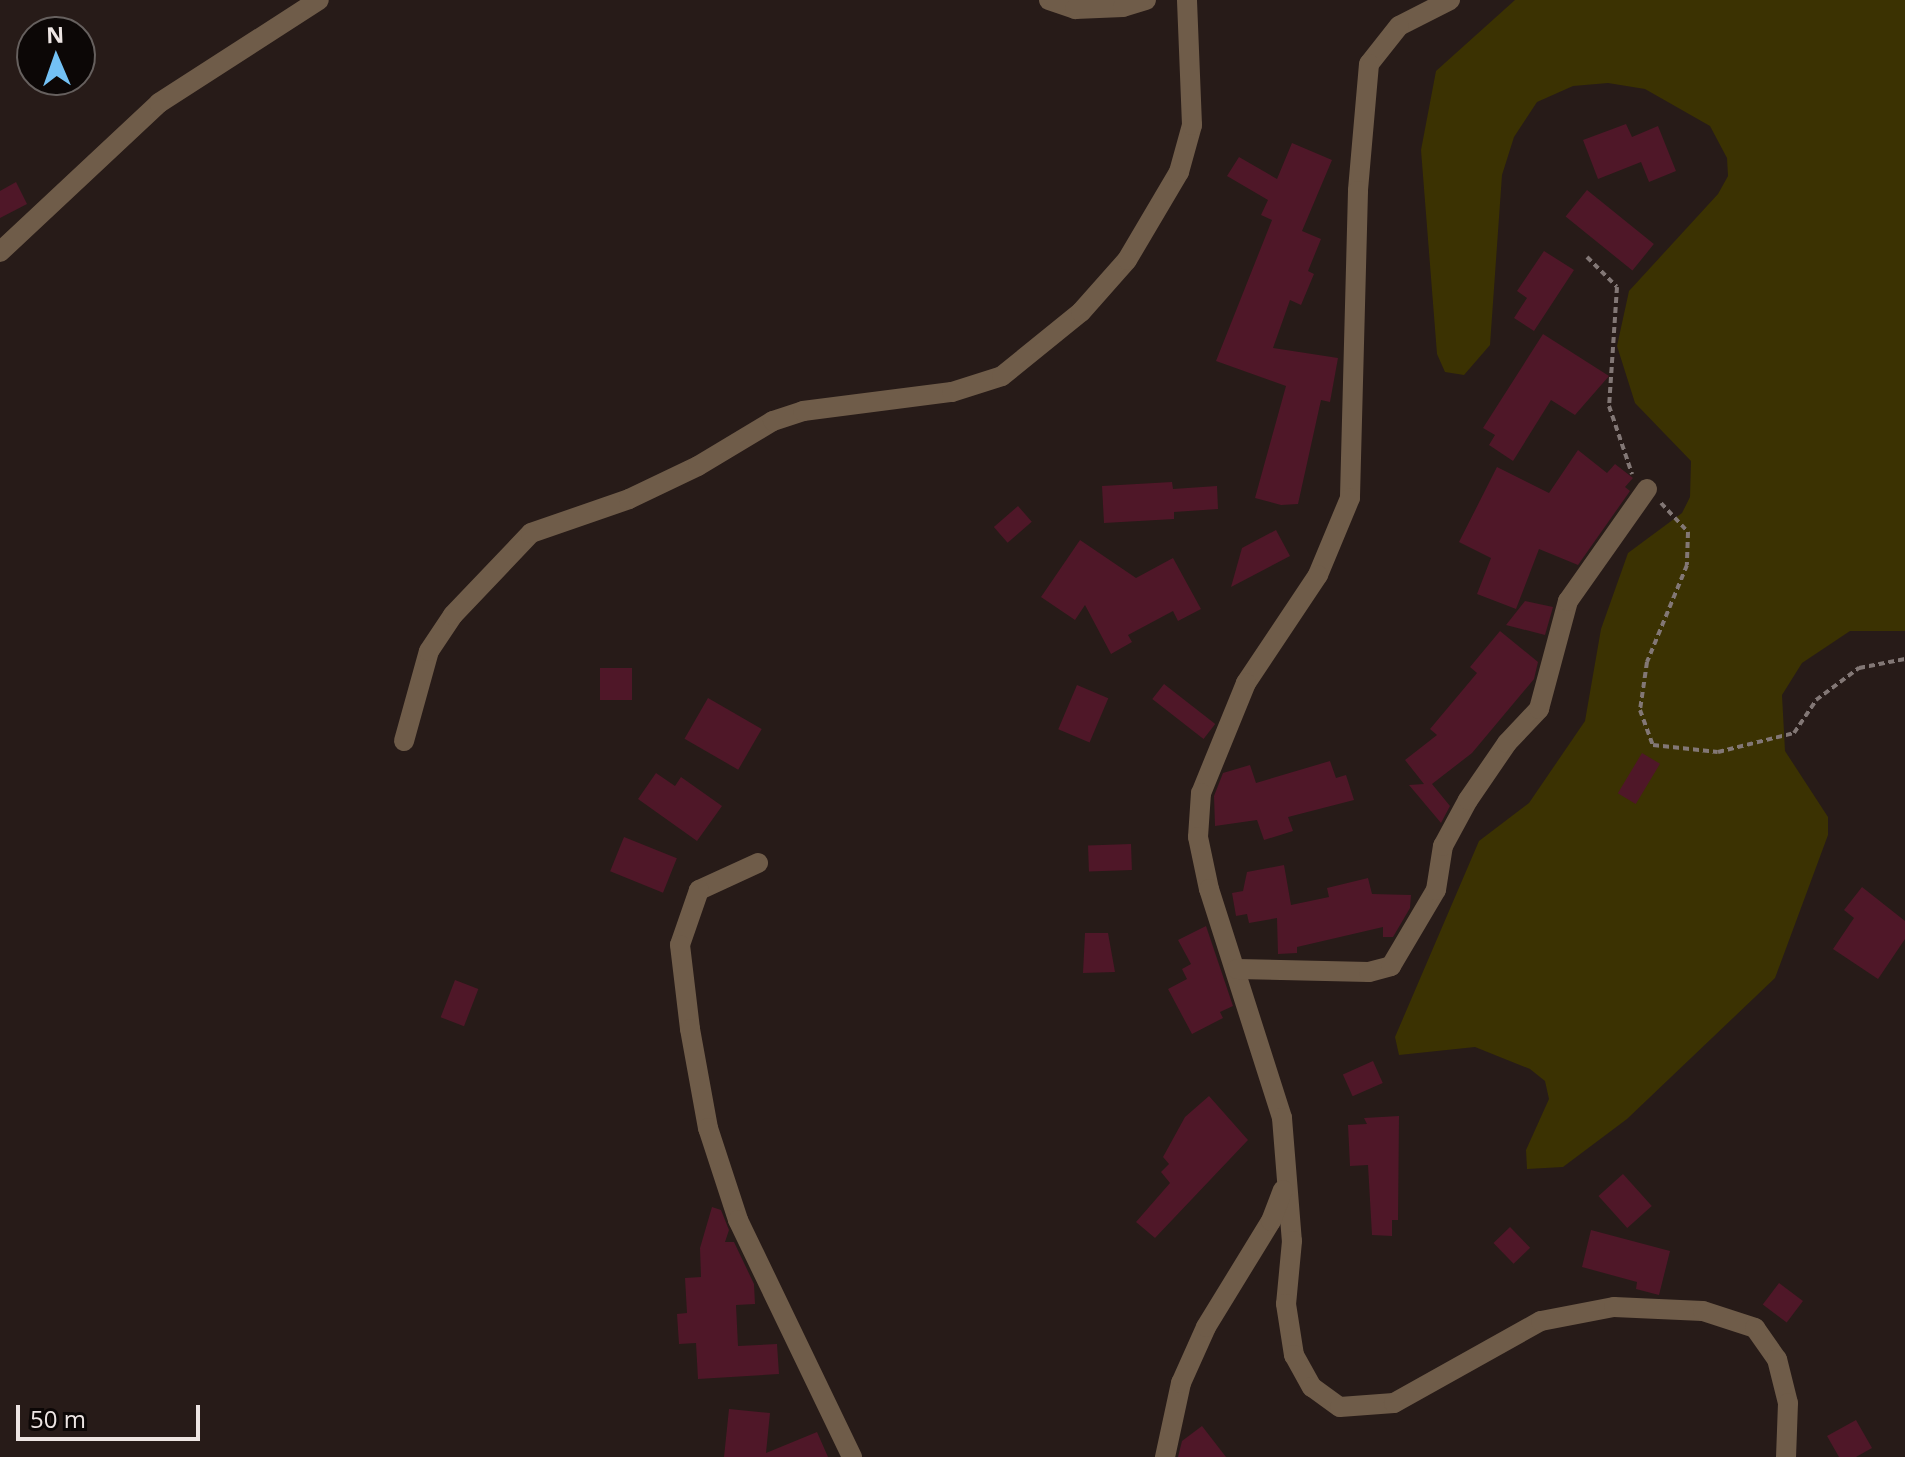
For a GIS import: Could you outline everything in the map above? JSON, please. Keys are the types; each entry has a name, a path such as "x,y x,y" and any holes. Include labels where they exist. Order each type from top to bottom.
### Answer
{"street":[{"path":"0,252 159,103 319,0"},
{"path":"1049,0 1075,9 1123,7 1146,0"},
{"path":"404,741 429,651 453,615 531,533 629,499 698,466 773,421 803,411 952,392 1002,376 1081,312 1127,260 1179,172 1192,125 1187,0"},
{"path":"1450,0 1399,26 1369,64 1358,191 1350,498 1318,575 1246,683 1201,793 1198,837 1204,863 1282,1118 1284,1186 1292,1241 1286,1304 1294,1355 1312,1387 1340,1407 1394,1403 1541,1321 1614,1307 1703,1311 1755,1328 1777,1359 1788,1403 1786,1457"},
{"path":"1237,969 1369,972 1391,966 1436,890 1443,846 1468,800 1507,743 1539,709 1568,601 1647,489"},
{"path":"758,863 699,890 680,945 690,1029 708,1128 738,1220 852,1457"},
{"path":"1165,1457 1181,1383 1206,1327 1271,1221 1284,1186"}],"path":[{"path":"1587,257 1617,287 1609,406 1633,475 1688,532 1687,565 1647,662 1640,710 1653,745 1718,752 1794,733 1816,700 1859,668 1905,659"}],"shaded area":[{"path":"1515,0 1905,0 1905,631 1850,631 1802,663 1782,695 1785,751 1828,817 1828,835 1775,978 1627,1119 1563,1167 1527,1169 1526,1150 1549,1099 1545,1081 1530,1069 1475,1047 1399,1055 1395,1037 1479,841 1529,803 1585,721 1601,629 1628,553 1682,513 1690,497 1691,461 1635,403 1617,346 1629,291 1718,194 1728,176 1727,158 1710,126 1645,89 1608,83 1573,86 1537,102 1514,137 1502,175 1490,345 1464,375 1445,372 1437,354 1421,150 1436,71"}],"building":[{"path":"1626,124 1632,137 1658,126 1676,171 1649,182 1641,162 1598,179 1583,140"},
{"path":"1292,143 1332,160 1302,231 1321,239 1308,271 1314,274 1301,305 1290,300 1273,348 1338,358 1330,402 1321,400 1298,504 1281,505 1255,498 1286,386 1216,361 1272,220 1261,215 1268,200 1227,176 1239,157 1277,179"},
{"path":"16,182 27,204 0,218 0,191"},
{"path":"1587,190 1654,244 1632,271 1566,216"},
{"path":"1544,251 1574,270 1534,331 1514,318 1527,298 1517,291"},
{"path":"1543,334 1609,376 1575,415 1551,400 1513,461 1489,445 1495,435 1483,428"},
{"path":"1578,450 1607,473 1615,464 1633,478 1625,487 1630,491 1578,565 1539,549 1516,609 1477,594 1491,558 1459,542 1497,467 1549,493"},
{"path":"1172,482 1173,489 1217,486 1218,509 1174,512 1174,519 1104,523 1102,486"},
{"path":"1018,506 1032,522 1008,543 994,527"},
{"path":"1276,530 1290,556 1231,587 1242,548"},
{"path":"1080,540 1136,578 1173,558 1201,609 1178,621 1173,611 1128,635 1132,642 1111,654 1085,605 1075,620 1041,597"},
{"path":"1525,601 1553,607 1545,635 1506,625"},
{"path":"1500,631 1538,662 1534,679 1472,753 1432,784 1450,806 1441,823 1409,785 1424,784 1405,760 1437,735 1430,729 1477,673 1470,667"},
{"path":"600,668 632,668 632,700 600,700"},
{"path":"1164,684 1215,724 1204,739 1152,699"},
{"path":"1077,685 1108,698 1090,742 1058,729"},
{"path":"708,698 762,729 738,770 684,739"},
{"path":"1642,753 1660,764 1636,804 1618,793"},
{"path":"1330,761 1336,778 1346,775 1354,800 1288,817 1293,831 1264,840 1257,820 1215,826 1214,796 1223,773 1250,765 1256,783"},
{"path":"656,773 675,786 681,777 722,806 697,841 638,799"},
{"path":"624,837 677,858 663,893 610,871"},
{"path":"1131,844 1132,870 1089,871 1088,846"},
{"path":"1284,865 1291,905 1329,897 1327,888 1368,878 1372,894 1411,895 1410,908 1393,937 1383,937 1383,927 1297,947 1297,953 1278,954 1277,918 1249,923 1247,914 1236,916 1232,893 1243,891 1247,872"},
{"path":"1862,887 1905,921 1905,939 1878,979 1833,949 1854,918 1844,910"},
{"path":"1206,926 1233,1006 1220,1012 1223,1018 1192,1034 1168,989 1187,979 1182,969 1191,964 1178,940"},
{"path":"1085,933 1108,933 1115,972 1083,973"},
{"path":"455,980 478,989 464,1026 441,1017"},
{"path":"1373,1061 1383,1083 1353,1096 1343,1074"},
{"path":"1209,1096 1248,1140 1155,1238 1136,1222 1170,1183 1161,1172 1169,1164 1163,1157 1185,1117"},
{"path":"1399,1116 1398,1220 1392,1220 1392,1236 1372,1235 1368,1165 1350,1166 1348,1125 1367,1124 1364,1118"},
{"path":"1623,1174 1652,1206 1627,1228 1598,1196"},
{"path":"712,1207 721,1210 729,1230 725,1242 734,1242 754,1284 755,1304 736,1305 738,1346 777,1344 779,1374 698,1379 696,1343 679,1344 677,1314 687,1313 685,1278 701,1277 700,1248"},
{"path":"1510,1227 1530,1248 1514,1264 1493,1243"},
{"path":"1591,1230 1670,1251 1659,1295 1636,1289 1637,1282 1582,1267"},
{"path":"1779,1283 1803,1301 1787,1323 1763,1305"},
{"path":"729,1409 770,1413 766,1453 817,1432 828,1457 724,1457"},
{"path":"1856,1420 1872,1448 1856,1457 1839,1457 1827,1436"},
{"path":"1202,1426 1226,1457 1178,1457 1182,1441"}]}
